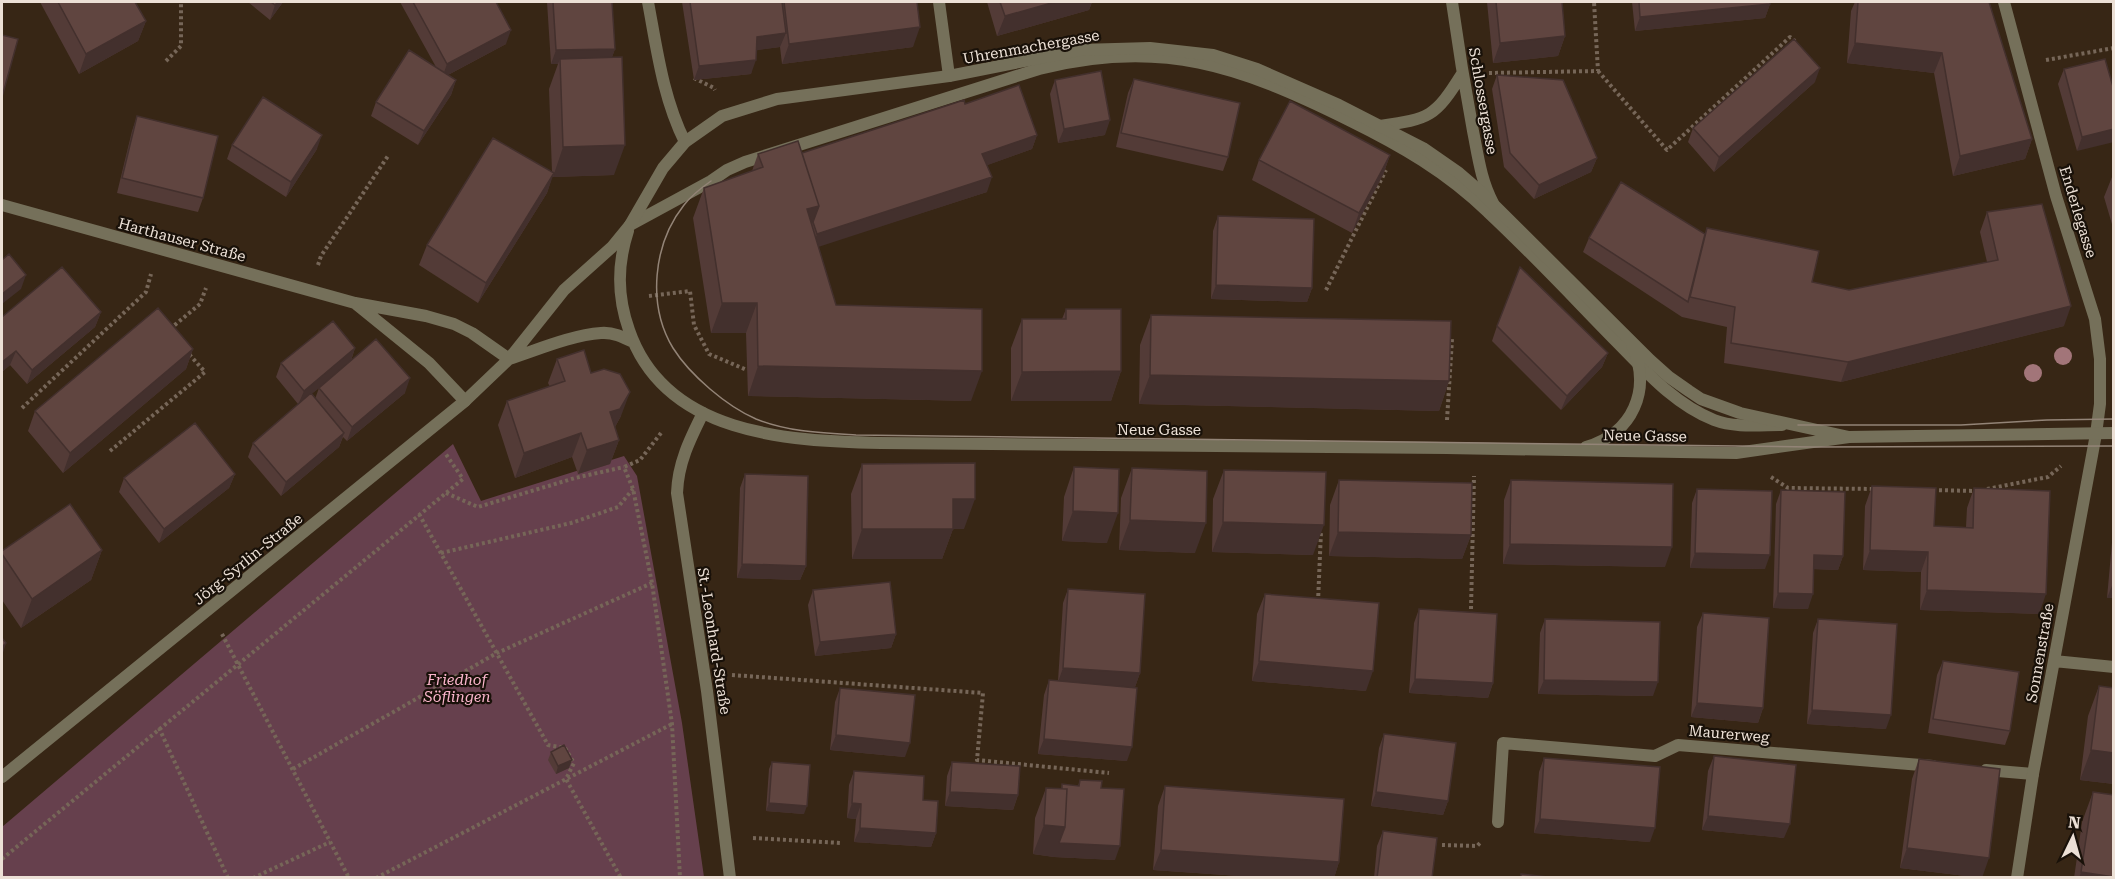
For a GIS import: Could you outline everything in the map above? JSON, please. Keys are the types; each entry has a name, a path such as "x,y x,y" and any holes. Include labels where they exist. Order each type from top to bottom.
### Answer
{"street":[{"path":"648,2 664,87 675,122 685,142"},
{"path":"939,2 949,76"},
{"name":"Schlossergasse","path":"1452,2 1462,74 1483,179 1494,204"},
{"name":"Enderlegasse","path":"2004,2 2056,196 2095,319 2100,359 2100,404 2096,434"},
{"name":"Uhrenmachergasse","path":"630,225 663,168 685,142 722,116 777,99 949,76 1080,50 1125,47 1173,49 1213,55 1257,69 1302,87 1380,126 1442,160 1474,186"},
{"path":"630,225 744,162 1039,69 1114,56 1168,57 1198,61 1234,70 1316,104 1429,163 1476,200 1675,398 1715,421 1740,425 1798,425"},
{"path":"1380,126 1413,122 1430,114 1441,105 1462,74"},
{"name":"Schlossergasse","path":"1474,186 1622,332"},
{"name":"Harthauser Straße","path":"2,205 355,303 426,316 454,324 488,343 509,359"},
{"name":"Neue Gasse","path":"630,225 621,253 619,275 621,300 633,342 655,377 685,402 703,413 754,431 816,441 1736,453 1849,437 2114,434"},
{"name":"Jörg-Syrlin-Straße","path":"2,777 465,401 509,359 564,290 612,248 630,225"},
{"name":"Harthauser Straße","path":"355,303 429,363 465,401"},
{"path":"1561,450 1587,446 1606,439 1627,421 1632,412 1639,392 1639,364 1632,345 1622,332"},
{"name":"Neue Gasse","path":"1622,332 1669,377 1701,399 1740,413 1849,437"},
{"path":"509,359 602,333 619,335 633,342"},
{"name":"St.-Leonhard-Straße","path":"703,413 682,461 678,478 678,493 730,878"},
{"name":"Sonnenstraße","path":"2016,878 2096,434"},
{"path":"2054,661 2114,667"},
{"name":"Maurerweg","path":"1498,822 1503,743 1655,756 1678,745 1941,766"},
{"path":"1975,769 2033,774"}],"path":[{"path":"166,62 181,46 181,2"},
{"path":"1594,2 1598,71 1667,150 1790,37 1797,44"},
{"path":"2021,65 2114,48"},
{"path":"1462,74 1598,71"},
{"path":"664,87 691,77 714,88 722,116"},
{"path":"1326,290 1399,146"},
{"path":"310,291 321,256 388,156"},
{"path":"22,408 146,292 158,250"},
{"path":"176,338 169,330 200,304 214,265"},
{"path":"621,300 690,291 694,326 709,354 747,370"},
{"path":"1440,338 1452,339 1446,448"},
{"path":"110,450 205,372 183,347"},
{"path":"446,494 478,507 575,478 624,467 640,460 685,402"},
{"path":"1471,609 1474,448"},
{"path":"1736,453 1788,488 1881,489"},
{"path":"1928,490 1975,491 2048,477 2063,465"},
{"path":"624,467 633,489 652,583 672,724 680,878"},
{"path":"2,859 463,479"},
{"path":"441,553 571,523 618,507 633,489"},
{"path":"419,514 548,745 566,748 574,763 566,779"},
{"path":"1317,613 1321,530"},
{"path":"293,769 497,653 652,583"},
{"path":"230,649 350,878"},
{"path":"704,673 983,693 977,760 1109,773"},
{"path":"376,878 672,724"},
{"path":"159,728 228,878"},
{"path":"566,779 621,878"},
{"path":"1442,845 1477,846 1498,822"},
{"path":"725,836 841,843"},
{"path":"253,878 330,842"}],"green space":[{"name":"Friedhof Söflingen","path":"453,444 481,501 624,456 637,476 682,723 704,877 2,877 2,827"}],"building":[{"path":"58,2 135,2 146,21 86,54"},
{"path":"413,2 496,2 511,30 447,64"},
{"path":"553,2 612,2 615,49 556,50"},
{"path":"690,2 782,2 786,33 757,37 756,60 699,66"},
{"path":"784,2 917,2 920,27 789,44"},
{"path":"1000,2 1055,2 1005,16"},
{"path":"1496,2 1562,2 1565,36 1500,43"},
{"path":"1639,2 1770,2 1770,4 1640,17"},
{"path":"1858,2 1989,2 2032,139 1960,156 1942,53 1855,43"},
{"path":"2,35 18,39 2,97"},
{"path":"1794,39 1820,68 1719,157 1693,128"},
{"path":"409,50 456,80 424,131 376,102"},
{"path":"622,57 625,145 563,147 560,59"},
{"path":"2105,59 2114,90 2114,129 2082,137 2064,69"},
{"path":"1101,71 1110,120 1064,129 1055,80"},
{"path":"1497,75 1563,80 1597,158 1539,185 1510,153"},
{"path":"1134,79 1240,103 1228,157 1121,133"},
{"path":"1019,85 1037,135 982,154 992,177 817,234 813,222 819,206 802,153 964,100 965,104"},
{"path":"263,97 322,135 291,182 232,145"},
{"path":"1290,101 1390,155 1359,213 1259,160"},
{"path":"137,116 218,136 203,198 122,178"},
{"path":"493,138 554,173 486,283 427,245"},
{"path":"798,141 819,206 807,209 836,305 982,309 982,371 758,366 757,303 722,303 704,188 763,167 758,154"},
{"path":"1621,182 1705,234 1688,302 1589,238"},
{"path":"2042,204 2071,306 1848,362 1731,343 1735,307 1690,297 1707,228 1819,251 1812,282 1849,290 1998,260 1987,212"},
{"path":"1218,216 1314,219 1312,288 1216,285"},
{"path":"9,254 26,275 2,294 2,260"},
{"path":"62,267 101,312 32,370 16,351 2,362 2,317"},
{"path":"1520,267 1608,353 1567,396 1497,326"},
{"path":"158,308 193,349 70,453 35,411"},
{"path":"1066,309 1121,309 1121,371 1022,372 1022,319 1066,319"},
{"path":"1151,315 1451,321 1449,381 1150,375"},
{"path":"333,321 355,348 304,391 281,363"},
{"path":"376,339 410,378 352,427 319,388"},
{"path":"584,350 591,373 604,369 620,374 630,392 620,409 610,412 619,440 587,450 581,433 524,453 507,401 565,381 557,359"},
{"path":"311,393 344,433 286,482 253,443"},
{"path":"195,423 235,474 164,529 124,478"},
{"path":"975,463 975,499 953,499 953,529 862,529 862,464"},
{"path":"1074,467 1119,469 1118,513 1073,511"},
{"path":"1132,468 1207,471 1206,523 1130,520"},
{"path":"1224,470 1326,472 1324,525 1223,522"},
{"path":"745,474 808,476 806,566 742,564"},
{"path":"1339,480 1472,483 1471,535 1338,532"},
{"path":"1511,480 1673,484 1672,547 1510,544"},
{"path":"1872,486 1936,488 1934,526 1973,528 1974,488 2050,491 2046,594 1927,590 1928,552 1870,550"},
{"path":"1697,489 1772,491 1770,555 1695,553"},
{"path":"1781,490 1845,492 1843,556 1814,555 1813,594 1778,593"},
{"path":"70,504 102,550 32,599 2,551"},
{"path":"890,582 896,634 820,642 813,590"},
{"path":"1068,589 1145,594 1140,673 1063,668"},
{"path":"1265,594 1379,603 1373,671 1259,661"},
{"path":"1419,609 1497,614 1493,683 1415,679"},
{"path":"1703,613 1769,618 1763,708 1697,703"},
{"path":"1545,619 1660,622 1658,682 1544,680"},
{"path":"1818,619 1897,624 1891,715 1812,710"},
{"path":"1943,661 2019,672 2010,731 1933,719"},
{"path":"1049,680 1137,688 1132,747 1044,739"},
{"path":"2099,686 2114,688 2114,753 2091,750"},
{"path":"840,688 915,695 910,743 836,735"},
{"path":"1384,734 1456,743 1448,801 1376,792"},
{"path":"564,745 572,760 558,766 551,752"},
{"path":"1714,756 1796,765 1790,824 1708,816"},
{"path":"1544,758 1660,767 1655,828 1540,819"},
{"path":"1919,759 2000,769 1989,858 1907,848"},
{"path":"772,762 810,765 807,806 769,803"},
{"path":"952,762 1020,766 1018,795 950,792"},
{"path":"854,771 924,776 923,800 938,801 936,833 860,828 861,804 852,803"},
{"path":"1080,780 1102,781 1101,788 1124,789 1120,846 1059,843 1065,827 1067,789 1062,789 1062,784 1079,786"},
{"path":"1165,786 1344,799 1339,862 1161,850"},
{"path":"1046,788 1067,789 1065,827 1044,825"},
{"path":"2093,792 2114,795 2114,877 2081,872"},
{"path":"1383,831 1437,838 1432,878 1377,878"},
{"path":"1521,874 1556,878 1521,878"}],"tram line":[{"path":"711,181 684,205 666,238 657,275 659,313 673,348 700,380 738,410 756,419 793,429 856,435 1812,447 2114,446"},
{"path":"1798,425 1961,425 2114,419"}]}
